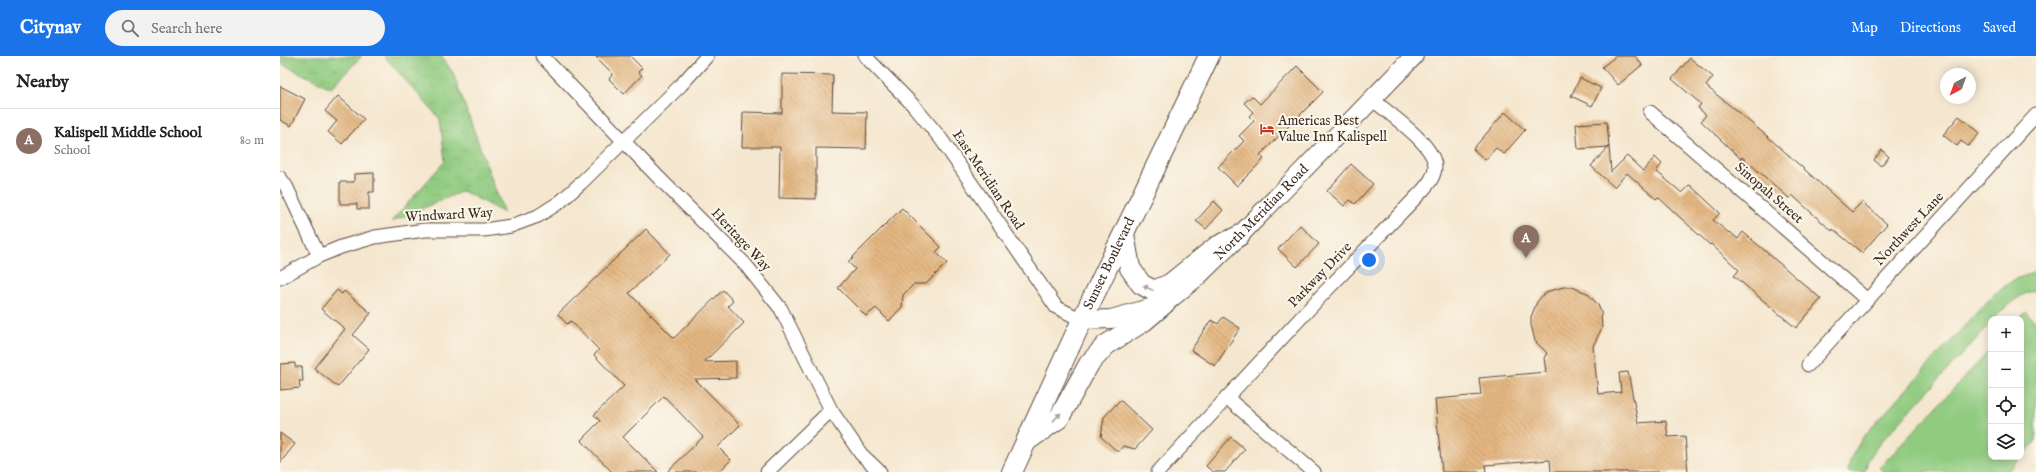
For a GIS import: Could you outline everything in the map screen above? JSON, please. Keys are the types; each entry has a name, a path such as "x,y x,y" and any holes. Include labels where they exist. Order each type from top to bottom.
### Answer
{"main road":[{"name":"Sunset Boulevard","path":"1012,472 1082,320 1209,56"},
{"name":"North Meridian Road","path":"1082,320 1111,319 1164,304 1196,278 1239,236 1414,56"},
{"path":"1124,234 1130,268 1141,284 1154,291 1170,284 1216,247 1239,236"},
{"path":"1026,441 1059,418 1089,364 1106,345 1144,321 1164,304"}],"street":[{"name":"Heritage Way","path":"542,56 624,142 745,264 778,304 831,410 861,454 880,472"},
{"name":"Windward Way","path":"280,278 319,256 341,247 375,237 425,230 484,230 511,226 538,216 560,202 624,142 681,85 707,56"},
{"name":"East Meridian Road","path":"865,56 913,105 941,139 1056,307 1082,320"},
{"name":"Parkway Drive","path":"1158,472 1322,295 1424,190 1431,180 1435,165 1429,151 1419,139 1372,99"},
{"name":"Sinopah Street","path":"1650,112 1866,299"},
{"name":"Northwest Lane","path":"1808,365 1866,299 2036,115"},
{"path":"280,178 286,186 319,256"},
{"path":"1226,397 1314,472"},
{"path":"767,472 831,410"}],"green space":[{"path":"280,56 362,56 331,88 280,63"},
{"path":"384,56 441,56 453,73 504,213 463,191 391,222 445,161 440,119"},
{"path":"2036,272 2036,290 2024,294 2018,298 1997,316 1988,316 1988,326 1879,444 1868,460 1865,472 1848,472 1850,459 1863,437 1993,295 2015,279"},
{"path":"2025,312 2036,322 2036,441 2024,454 2024,316 2022,316"},
{"path":"1988,352 1988,460 2018,460 2007,472 1883,472 1879,468"}],"building":[{"path":"595,56 630,56 642,68 638,72 642,75 624,94 609,79 613,74"},
{"path":"1616,56 1635,56 1642,65 1618,85 1602,67"},
{"path":"1690,58 1713,77 1706,86 1767,136 1852,212 1862,202 1887,224 1862,253 1833,229 1832,231 1792,195 1789,198 1742,157 1741,159 1701,121 1706,115 1698,108 1701,104 1672,79"},
{"name":"Americas Best Value Inn Kalispell","path":"1297,66 1323,92 1260,155 1264,159 1237,186 1218,167 1244,141 1239,136 1254,121 1249,116 1253,112 1244,103 1252,96 1260,104"},
{"path":"782,74 833,75 832,111 867,112 866,149 816,148 816,199 779,198 780,147 742,147 743,112 782,113"},
{"path":"1580,78 1601,88 1592,106 1571,96"},
{"path":"280,86 305,99 291,126 280,120"},
{"path":"338,96 364,119 342,144 328,132 337,121 325,111"},
{"path":"1505,112 1525,130 1504,154 1496,148 1485,160 1473,149"},
{"path":"1959,116 1980,133 1968,146 1961,141 1957,146 1943,135"},
{"path":"1607,122 1609,147 1578,149 1576,124"},
{"path":"1609,147 1611,172 1627,156 1643,171 1655,157 1662,164 1656,171 1682,193 1690,185 1720,213 1713,220 1738,239 1743,232 1821,299 1796,328 1734,276 1739,270 1658,197 1656,199 1627,173 1614,187 1591,166"},
{"path":"1882,150 1889,157 1881,166 1874,160"},
{"path":"1351,164 1373,184 1355,204 1350,200 1344,206 1327,191"},
{"path":"374,173 374,192 369,192 369,209 357,209 357,204 340,204 340,182 354,182 354,174"},
{"path":"1214,201 1223,210 1206,229 1196,221"},
{"path":"902,208 941,247 936,252 947,263 926,284 914,284 903,295 902,307 889,321 876,308 866,316 838,288 855,269 848,262"},
{"path":"1300,225 1319,244 1297,267 1278,249"},
{"path":"646,229 670,254 629,293 674,338 723,290 733,301 728,306 744,323 704,362 736,361 736,378 695,379 740,425 718,447 731,460 719,472 667,472 703,437 664,396 623,437 658,472 612,472 581,440 600,421 594,415 624,386 594,355 599,350 571,321 567,324 558,314"},
{"path":"1564,287 1572,287 1587,293 1598,305 1601,312 1602,328 1593,346 1598,394 1621,392 1619,373 1628,372 1638,423 1666,421 1668,437 1685,436 1688,472 1551,472 1550,460 1485,465 1486,472 1442,472 1435,399 1481,395 1479,378 1546,372 1544,358 1547,353 1535,341 1531,325 1531,317 1537,302 1542,296 1549,291"},
{"path":"337,290 342,294 344,291 371,313 353,335 369,349 338,387 314,368 345,329 321,309"},
{"path":"1223,317 1240,328 1215,366 1191,350 1211,320 1218,324"},
{"path":"295,363 295,367 302,367 303,381 299,381 300,388 280,390 280,364"},
{"path":"1120,400 1152,430 1135,449 1123,446 1118,452 1101,437 1104,417"},
{"path":"280,433 295,444 280,463"},
{"path":"1231,437 1245,449 1225,472 1213,472 1206,466"}],"place":[{"name":"Americas Best Value Inn Kalispell","path":"1267,129"},
{"name":"Kalispell Middle School","path":"1526,258"}]}
